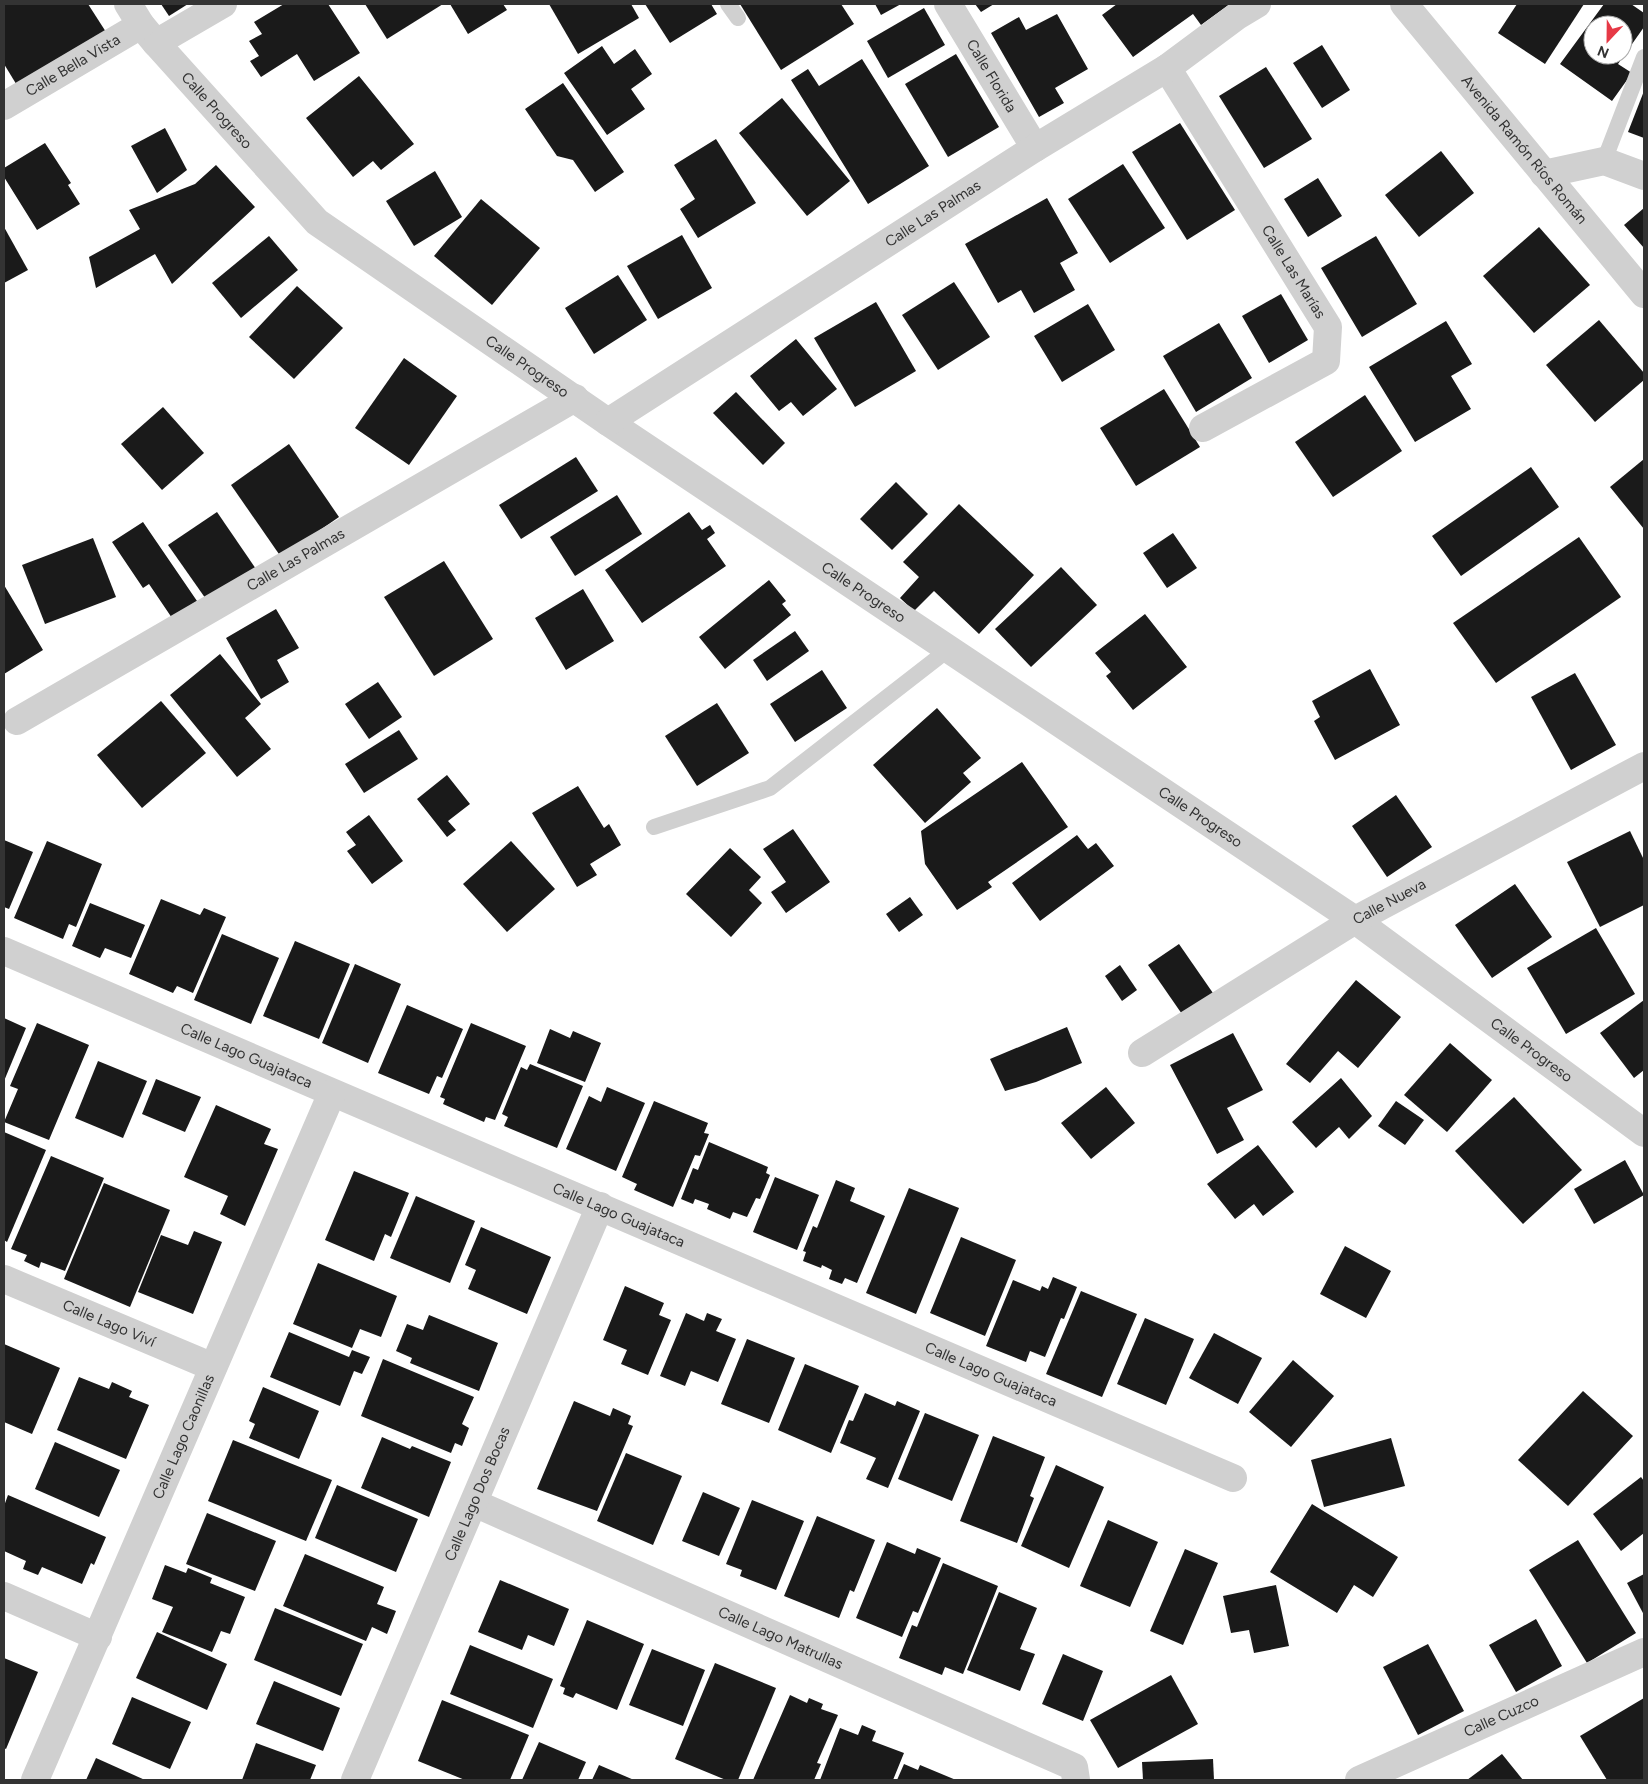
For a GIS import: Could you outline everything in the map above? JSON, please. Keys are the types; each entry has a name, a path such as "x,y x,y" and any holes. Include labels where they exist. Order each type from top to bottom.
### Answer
{"street":[{"name":"Calle Bella Vista","path":"4,106 142,24 223,4"},
{"name":"Calle Florida","path":"948,4 1035,148"},
{"name":"Calle Las Palmas","path":"608,422 1035,148 1167,68 1237,16 1257,4"},
{"name":"Avenida Ramón Ríos Román","path":"1404,4 1644,294"},
{"name":"Calle Progreso","path":"142,24 317,222 608,422 1355,920 1644,1132"},
{"name":"Calle Las Marías","path":"1167,68 1328,327 1326,361 1203,428"},
{"path":"1544,174 1604,161 1644,176"},
{"name":"Calle Las Palmas","path":"17,721 575,398"},
{"name":"Calle Nueva","path":"1142,1053 1355,920 1644,766"},
{"name":"Calle Lago Guajataca","path":"4,952 1233,1478"},
{"name":"Calle Lago Caonillas","path":"35,1780 332,1093"},
{"name":"Calle Lago Dos Bocas","path":"363,1778 474,1503 600,1206"},
{"name":"Calle Lago Viví","path":"4,1279 214,1368"},
{"name":"Calle Lago Matrullas","path":"474,1503 1074,1767 1076,1780"},
{"path":"4,1596 98,1637"},
{"name":"Calle Cuzco","path":"1359,1780 1644,1652"}],"lane":[{"path":"728,4 738,18"},
{"path":"1604,161 1644,57"},
{"path":"654,827 770,788 949,649"}],"building":[{"path":"4,4 88,4 106,32 18,87 4,64"},
{"path":"161,4 188,4 169,16"},
{"path":"284,4 328,4 360,53 314,81 297,54 261,77 250,61 259,56 249,41 262,34 254,22"},
{"path":"365,4 443,4 387,39"},
{"path":"450,4 503,4 507,10 468,34"},
{"path":"549,4 631,4 639,18 578,54"},
{"path":"645,4 711,4 717,14 670,43"},
{"path":"740,4 841,4 854,24 781,70"},
{"path":"875,4 901,4 881,15"},
{"path":"975,4 994,4 981,12"},
{"path":"1117,4 1230,4 1201,25 1193,14 1133,57 1102,15"},
{"path":"1517,4 1584,4 1545,64 1498,33"},
{"path":"1604,4 1631,4 1644,13 1644,27 1633,43 1633,15 1596,15"},
{"path":"924,8 945,45 888,78 867,41"},
{"path":"1057,14 1088,69 1055,88 1064,103 1039,117 991,33 1019,17 1026,30"},
{"path":"1583,33 1583,65 1620,65 1632,73 1612,101 1560,64"},
{"path":"1322,45 1350,90 1322,108 1293,63"},
{"path":"602,46 614,64 635,49 652,74 631,89 645,109 607,135 564,73"},
{"path":"956,54 999,127 948,157 905,84"},
{"path":"862,59 929,166 868,204 791,80 808,69 819,86"},
{"path":"1266,67 1312,139 1264,168 1219,96"},
{"path":"359,76 414,144 381,170 373,161 353,177 306,118"},
{"path":"563,83 624,172 595,192 573,160 557,156 525,109"},
{"path":"1644,91 1644,138 1628,132"},
{"path":"782,98 850,181 807,216 739,133"},
{"path":"1180,123 1235,210 1187,240 1132,152"},
{"path":"165,128 187,170 157,193 131,146"},
{"path":"716,139 756,203 698,238 680,209 695,199 674,165"},
{"path":"45,143 71,183 68,185 80,204 37,230 4,177 4,168"},
{"path":"1441,151 1474,193 1419,237 1385,195"},
{"path":"1123,164 1165,228 1110,263 1068,199"},
{"path":"216,165 255,207 172,284 155,254 96,288 89,257 140,229 129,210 195,184"},
{"path":"435,171 462,217 414,246 386,201"},
{"path":"1318,178 1342,216 1308,237 1284,199"},
{"path":"1047,198 1078,253 1060,263 1075,290 1034,313 1021,290 998,303 965,244"},
{"path":"481,199 540,248 492,305 434,256"},
{"path":"1644,208 1644,248 1624,225"},
{"path":"4,227 28,270 4,283"},
{"path":"1539,227 1590,285 1534,333 1483,276"},
{"path":"682,235 712,288 658,319 627,266"},
{"path":"269,236 298,270 241,318 212,283"},
{"path":"1376,236 1417,304 1362,337 1321,268"},
{"path":"618,275 647,320 594,354 565,308"},
{"path":"954,282 990,337 938,370 902,315"},
{"path":"297,286 343,328 294,379 249,337"},
{"path":"1281,294 1308,340 1269,363 1242,316"},
{"path":"876,302 916,371 855,407 814,338"},
{"path":"1088,304 1115,350 1062,382 1034,336"},
{"path":"1599,320 1644,373 1644,380 1595,422 1546,365"},
{"path":"1446,321 1472,364 1451,376 1471,409 1415,442 1369,367"},
{"path":"1219,323 1252,378 1196,412 1163,356"},
{"path":"796,339 837,389 803,416 791,402 779,411 750,376"},
{"path":"404,358 457,396 409,465 355,428"},
{"path":"1164,389 1200,447 1136,486 1100,428"},
{"path":"736,392 785,443 763,465 713,413"},
{"path":"1365,395 1402,451 1333,497 1295,442"},
{"path":"163,407 204,453 162,490 121,444"},
{"path":"289,444 339,517 281,557 231,485"},
{"path":"576,457 598,491 521,539 499,505"},
{"path":"1644,459 1644,529 1610,487"},
{"path":"1531,467 1559,507 1461,576 1432,536"},
{"path":"896,482 928,514 892,550 860,519"},
{"path":"617,495 642,534 575,576 550,537"},
{"path":"959,504 1034,575 979,634 934,591 914,611 900,598 919,577 903,562"},
{"path":"217,512 256,569 208,602 168,545"},
{"path":"689,512 702,530 710,525 715,533 707,539 726,566 642,623 605,570"},
{"path":"143,522 197,601 172,618 149,584 143,588 112,542"},
{"path":"1173,533 1197,568 1167,588 1143,553"},
{"path":"1579,537 1621,597 1496,683 1453,623"},
{"path":"93,538 116,597 45,624 22,565"},
{"path":"444,561 493,639 434,676 384,597"},
{"path":"1061,567 1097,605 1031,667 995,629"},
{"path":"769,580 786,601 782,604 791,615 725,669 699,637"},
{"path":"4,585 43,650 4,674"},
{"path":"583,589 614,641 566,670 535,618"},
{"path":"276,609 299,648 277,660 289,682 261,699 226,638"},
{"path":"1145,614 1187,667 1133,710 1106,676 1111,672 1095,653"},
{"path":"795,631 809,651 767,681 753,660"},
{"path":"220,654 261,704 245,718 271,749 237,777 170,695"},
{"path":"1370,669 1400,725 1335,760 1314,721 1320,717 1312,701"},
{"path":"822,670 847,708 795,742 770,704"},
{"path":"1575,673 1616,745 1571,770 1531,697"},
{"path":"378,682 402,717 369,739 345,704"},
{"path":"161,701 206,753 142,808 97,755"},
{"path":"717,703 749,753 697,786 665,736"},
{"path":"937,708 981,758 963,773 971,782 925,823 873,765"},
{"path":"399,730 418,759 364,793 345,764"},
{"path":"1022,762 1068,827 988,882 992,887 957,910 925,864 921,831"},
{"path":"447,775 470,804 448,821 456,830 447,837 417,799"},
{"path":"578,786 604,828 609,824 621,845 590,864 597,875 577,887 532,813"},
{"path":"1396,795 1432,847 1387,877 1352,826"},
{"path":"369,815 403,861 372,884 347,851 356,845 346,832"},
{"path":"793,829 830,882 786,913 771,892 786,882 763,849"},
{"path":"1630,831 1644,860 1644,905 1600,927 1567,862"},
{"path":"1077,835 1088,849 1096,843 1114,866 1040,921 1012,883"},
{"path":"4,840 33,852 9,909 4,907"},
{"path":"47,841 102,864 76,927 69,924 63,939 14,918"},
{"path":"511,841 555,889 507,932 463,884"},
{"path":"730,848 761,877 749,890 762,903 731,937 686,894"},
{"path":"1515,884 1552,937 1492,978 1455,925"},
{"path":"910,897 923,915 899,932 886,914"},
{"path":"161,899 200,915 204,908 226,917 193,993 177,986 173,993 129,974"},
{"path":"90,903 145,925 131,958 105,948 100,958 72,946"},
{"path":"1596,928 1635,994 1566,1034 1527,968"},
{"path":"222,934 279,958 251,1024 194,1000"},
{"path":"295,941 350,964 319,1039 263,1016"},
{"path":"1179,944 1215,996 1184,1017 1148,965"},
{"path":"355,964 401,984 368,1063 322,1043"},
{"path":"1120,965 1137,990 1122,1001 1105,976"},
{"path":"1356,980 1401,1017 1358,1068 1338,1051 1310,1083 1286,1064"},
{"path":"1644,1000 1644,1070 1634,1078 1600,1033"},
{"path":"407,1005 463,1029 442,1078 437,1076 429,1094 378,1073"},
{"path":"4,1018 26,1028 4,1081"},
{"path":"37,1023 89,1045 49,1140 4,1122 18,1089 10,1086"},
{"path":"471,1023 526,1046 495,1120 486,1117 484,1122 443,1104 445,1099 440,1097"},
{"path":"1067,1027 1082,1063 1036,1082 1005,1091 990,1059"},
{"path":"550,1029 570,1038 573,1031 601,1043 585,1082 537,1063"},
{"path":"1233,1033 1263,1090 1227,1108 1244,1140 1217,1154 1170,1065"},
{"path":"1450,1043 1492,1080 1447,1132 1404,1095"},
{"path":"98,1061 147,1081 123,1138 75,1118"},
{"path":"530,1064 583,1086 557,1148 504,1126 508,1117 502,1114 521,1067 527,1070"},
{"path":"1341,1078 1372,1116 1349,1139 1339,1127 1316,1148 1292,1122"},
{"path":"156,1079 201,1097 185,1132 142,1114"},
{"path":"607,1087 645,1103 616,1171 566,1149 589,1096 601,1102"},
{"path":"1106,1087 1135,1123 1091,1159 1061,1123"},
{"path":"1514,1097 1582,1170 1523,1224 1455,1151"},
{"path":"654,1101 708,1123 704,1133 709,1134 700,1156 695,1155 673,1207 634,1190 637,1184 622,1177"},
{"path":"1396,1101 1424,1120 1405,1145 1378,1126"},
{"path":"216,1105 271,1129 264,1144 278,1149 245,1226 220,1214 228,1196 184,1177"},
{"path":"4,1132 46,1150 7,1242 4,1240"},
{"path":"709,1142 768,1167 766,1173 770,1175 760,1199 756,1198 747,1217 733,1212 730,1219 707,1209 709,1204 695,1199 693,1204 681,1199 693,1168 698,1170"},
{"path":"1258,1145 1294,1192 1263,1216 1254,1204 1235,1219 1207,1184"},
{"path":"51,1156 104,1178 65,1271 41,1262 39,1268 24,1261 27,1255 11,1249"},
{"path":"1625,1160 1644,1195 1594,1224 1574,1189"},
{"path":"354,1171 409,1193 391,1237 385,1234 374,1261 325,1240"},
{"path":"775,1177 819,1195 797,1250 753,1232"},
{"path":"836,1180 855,1188 850,1201 885,1216 857,1283 845,1278 842,1284 829,1279 832,1270 822,1265 821,1268 803,1261 806,1252 803,1251 813,1226 817,1228"},
{"path":"104,1183 170,1210 130,1307 64,1279"},
{"path":"909,1188 959,1208 916,1314 866,1293"},
{"path":"416,1196 475,1221 450,1283 390,1258"},
{"path":"481,1227 551,1257 527,1314 468,1289 476,1270 465,1265"},
{"path":"194,1231 222,1242 193,1314 138,1292 161,1235 188,1245"},
{"path":"961,1237 1016,1260 985,1336 930,1313"},
{"path":"1345,1246 1391,1271 1366,1318 1320,1294"},
{"path":"318,1263 397,1296 381,1337 360,1329 352,1348 293,1324"},
{"path":"1053,1277 1077,1287 1064,1319 1061,1318 1045,1357 1030,1351 1026,1362 986,1346 1013,1280 1040,1291 1042,1286 1048,1289"},
{"path":"625,1286 664,1303 659,1315 671,1320 648,1375 621,1364 627,1350 603,1340"},
{"path":"1081,1291 1137,1314 1102,1397 1046,1374"},
{"path":"686,1313 704,1321 707,1313 722,1319 716,1331 736,1339 718,1382 691,1371 685,1386 660,1376"},
{"path":"429,1315 498,1343 479,1391 410,1363 412,1358 396,1351 407,1324 423,1330"},
{"path":"1145,1318 1194,1339 1166,1405 1117,1384"},
{"path":"289,1332 349,1357 352,1350 370,1357 362,1374 354,1371 340,1406 270,1377"},
{"path":"1214,1333 1262,1358 1238,1404 1189,1378"},
{"path":"747,1339 795,1358 769,1423 721,1404"},
{"path":"4,1344 60,1368 32,1434 4,1422"},
{"path":"383,1359 474,1397 462,1424 469,1428 462,1446 455,1443 451,1453 361,1416"},
{"path":"1293,1360 1334,1396 1291,1447 1249,1412"},
{"path":"805,1364 859,1386 831,1453 778,1430"},
{"path":"79,1377 109,1389 112,1382 132,1391 129,1397 149,1405 126,1459 57,1430"},
{"path":"263,1387 319,1411 299,1459 249,1438 255,1424 249,1421"},
{"path":"1583,1391 1633,1436 1568,1506 1518,1460"},
{"path":"865,1393 895,1406 897,1401 920,1411 888,1488 866,1479 876,1458 840,1443 849,1420 853,1421"},
{"path":"574,1401 610,1416 613,1408 631,1416 628,1424 633,1426 597,1511 537,1489"},
{"path":"925,1413 979,1435 952,1501 898,1479"},
{"path":"993,1436 1045,1457 1030,1496 1034,1498 1017,1543 960,1521"},
{"path":"382,1437 410,1449 412,1446 451,1462 429,1517 361,1488"},
{"path":"1391,1438 1405,1486 1324,1507 1311,1460"},
{"path":"233,1440 332,1480 306,1541 208,1501"},
{"path":"55,1442 120,1470 99,1517 35,1489"},
{"path":"626,1453 682,1476 653,1545 597,1521"},
{"path":"1056,1465 1104,1487 1069,1568 1021,1546"},
{"path":"1641,1477 1644,1481 1644,1533 1621,1551 1593,1514"},
{"path":"337,1485 418,1519 396,1572 315,1538"},
{"path":"703,1492 740,1508 719,1556 682,1541"},
{"path":"8,1495 106,1537 94,1565 91,1563 82,1584 42,1567 38,1575 23,1569 26,1561 4,1551 4,1506"},
{"path":"752,1500 804,1521 776,1590 740,1576 742,1570 726,1564"},
{"path":"1312,1504 1398,1557 1373,1597 1354,1585 1337,1613 1270,1572"},
{"path":"207,1513 276,1541 255,1591 186,1564"},
{"path":"817,1516 875,1540 854,1592 850,1590 839,1618 784,1596"},
{"path":"1108,1520 1158,1542 1130,1607 1080,1586"},
{"path":"1578,1540 1636,1633 1587,1663 1529,1570"},
{"path":"887,1542 915,1554 917,1548 941,1558 918,1613 913,1611 902,1637 856,1618"},
{"path":"1185,1549 1218,1563 1183,1645 1150,1631"},
{"path":"305,1554 384,1587 377,1604 396,1611 387,1634 372,1627 366,1641 283,1606"},
{"path":"943,1563 998,1586 963,1674 945,1667 942,1675 899,1658 912,1625 917,1627"},
{"path":"165,1565 186,1573 188,1568 212,1578 210,1583 245,1597 230,1634 221,1631 212,1652 162,1632 173,1607 152,1599"},
{"path":"1644,1574 1644,1615 1627,1583"},
{"path":"500,1580 569,1609 554,1646 528,1635 522,1650 478,1632"},
{"path":"1276,1585 1289,1646 1254,1653 1249,1630 1231,1633 1223,1596"},
{"path":"999,1592 1037,1608 1020,1649 1035,1654 1020,1691 967,1670"},
{"path":"275,1608 363,1644 341,1696 254,1660"},
{"path":"1536,1619 1562,1666 1516,1692 1489,1645"},
{"path":"587,1620 644,1644 617,1710 576,1693 573,1698 563,1694 565,1688 560,1686"},
{"path":"157,1632 227,1664 207,1710 136,1678"},
{"path":"1428,1644 1464,1711 1418,1735 1383,1667"},
{"path":"470,1645 553,1679 533,1728 450,1694"},
{"path":"652,1649 705,1670 683,1726 629,1705"},
{"path":"1063,1654 1103,1671 1083,1721 1042,1704"},
{"path":"4,1658 38,1672 6,1749 4,1748"},
{"path":"715,1663 776,1688 738,1780 726,1780 675,1759"},
{"path":"1171,1675 1198,1724 1118,1768 1090,1720"},
{"path":"274,1681 340,1708 323,1751 256,1724"},
{"path":"790,1695 807,1703 809,1698 823,1704 821,1709 838,1715 817,1763 821,1764 814,1780 753,1780"},
{"path":"132,1697 191,1722 170,1769 112,1744"},
{"path":"1644,1698 1644,1780 1607,1780 1580,1736"},
{"path":"442,1700 529,1735 510,1780 465,1780 418,1761"},
{"path":"862,1725 876,1731 872,1741 904,1753 893,1780 820,1780 840,1728 858,1735"},
{"path":"539,1742 586,1762 578,1780 522,1780"},
{"path":"256,1743 316,1765 310,1780 242,1780"},
{"path":"1502,1754 1523,1780 1467,1780"},
{"path":"96,1758 145,1780 86,1780"},
{"path":"1213,1759 1214,1780 1143,1780 1142,1762"},
{"path":"904,1764 918,1770 920,1765 956,1780 897,1780"},
{"path":"599,1765 634,1780 592,1780"}]}
